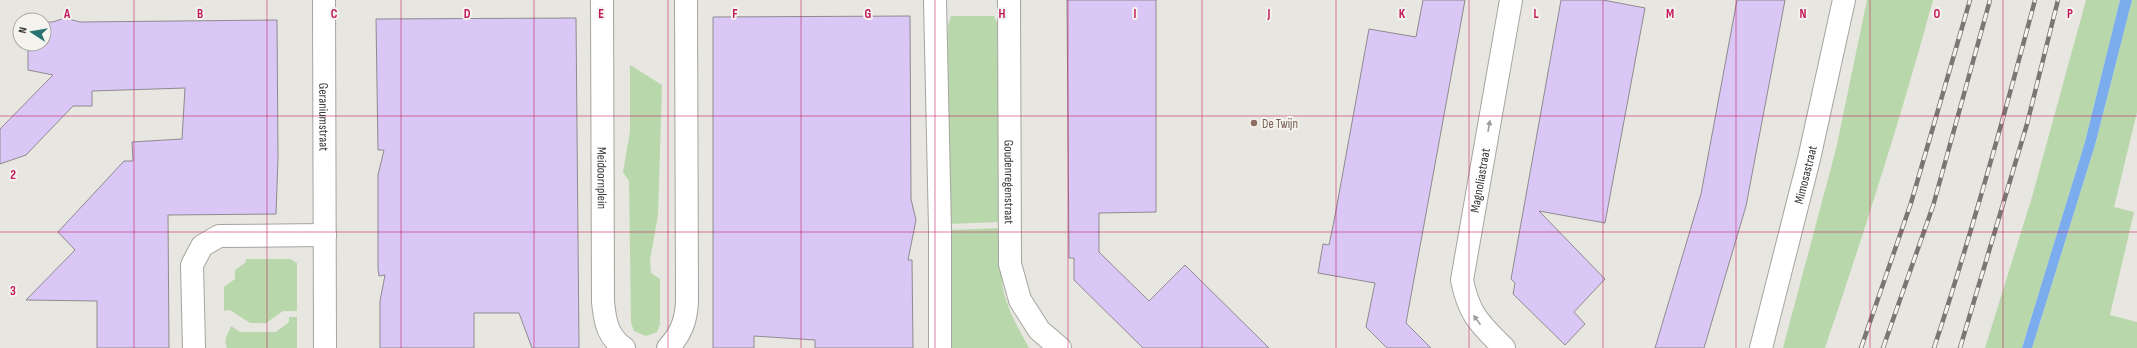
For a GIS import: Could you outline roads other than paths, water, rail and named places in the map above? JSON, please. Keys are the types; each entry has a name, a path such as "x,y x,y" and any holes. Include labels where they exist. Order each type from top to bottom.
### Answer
{"street":[{"name":"Geraniumstraat","path":"324,0 326,348"},
{"name":"Meidoornplein","path":"602,0 605,323 614,341 624,348"},
{"path":"668,348 677,339 686,320 687,302 686,0"},
{"path":"935,0 940,221 940,348"},
{"name":"Goudenregenstraat","path":"1009,0 1010,264 1020,300 1039,330 1060,348"},
{"name":"Magnoliastraat","path":"1504,348 1476,320 1466,298 1462,280 1511,0"},
{"name":"Mimosastraat","path":"1761,348 1809,159 1844,0"},
{"path":"194,348 192,265 202,246 219,236 325,235"}],"water":[{"path":"2120,0 2132,0 2095,145 2032,348 2022,348 2085,142"}],"railway":[{"path":"1861,348 1911,203 1970,0"},
{"path":"1883,348 1933,206 1990,0"},
{"path":"1934,348 1987,175 2035,0"},
{"path":"1960,348 2027,124 2058,0"}],"place":[{"name":"De Twijn","path":"1254,123"}]}
